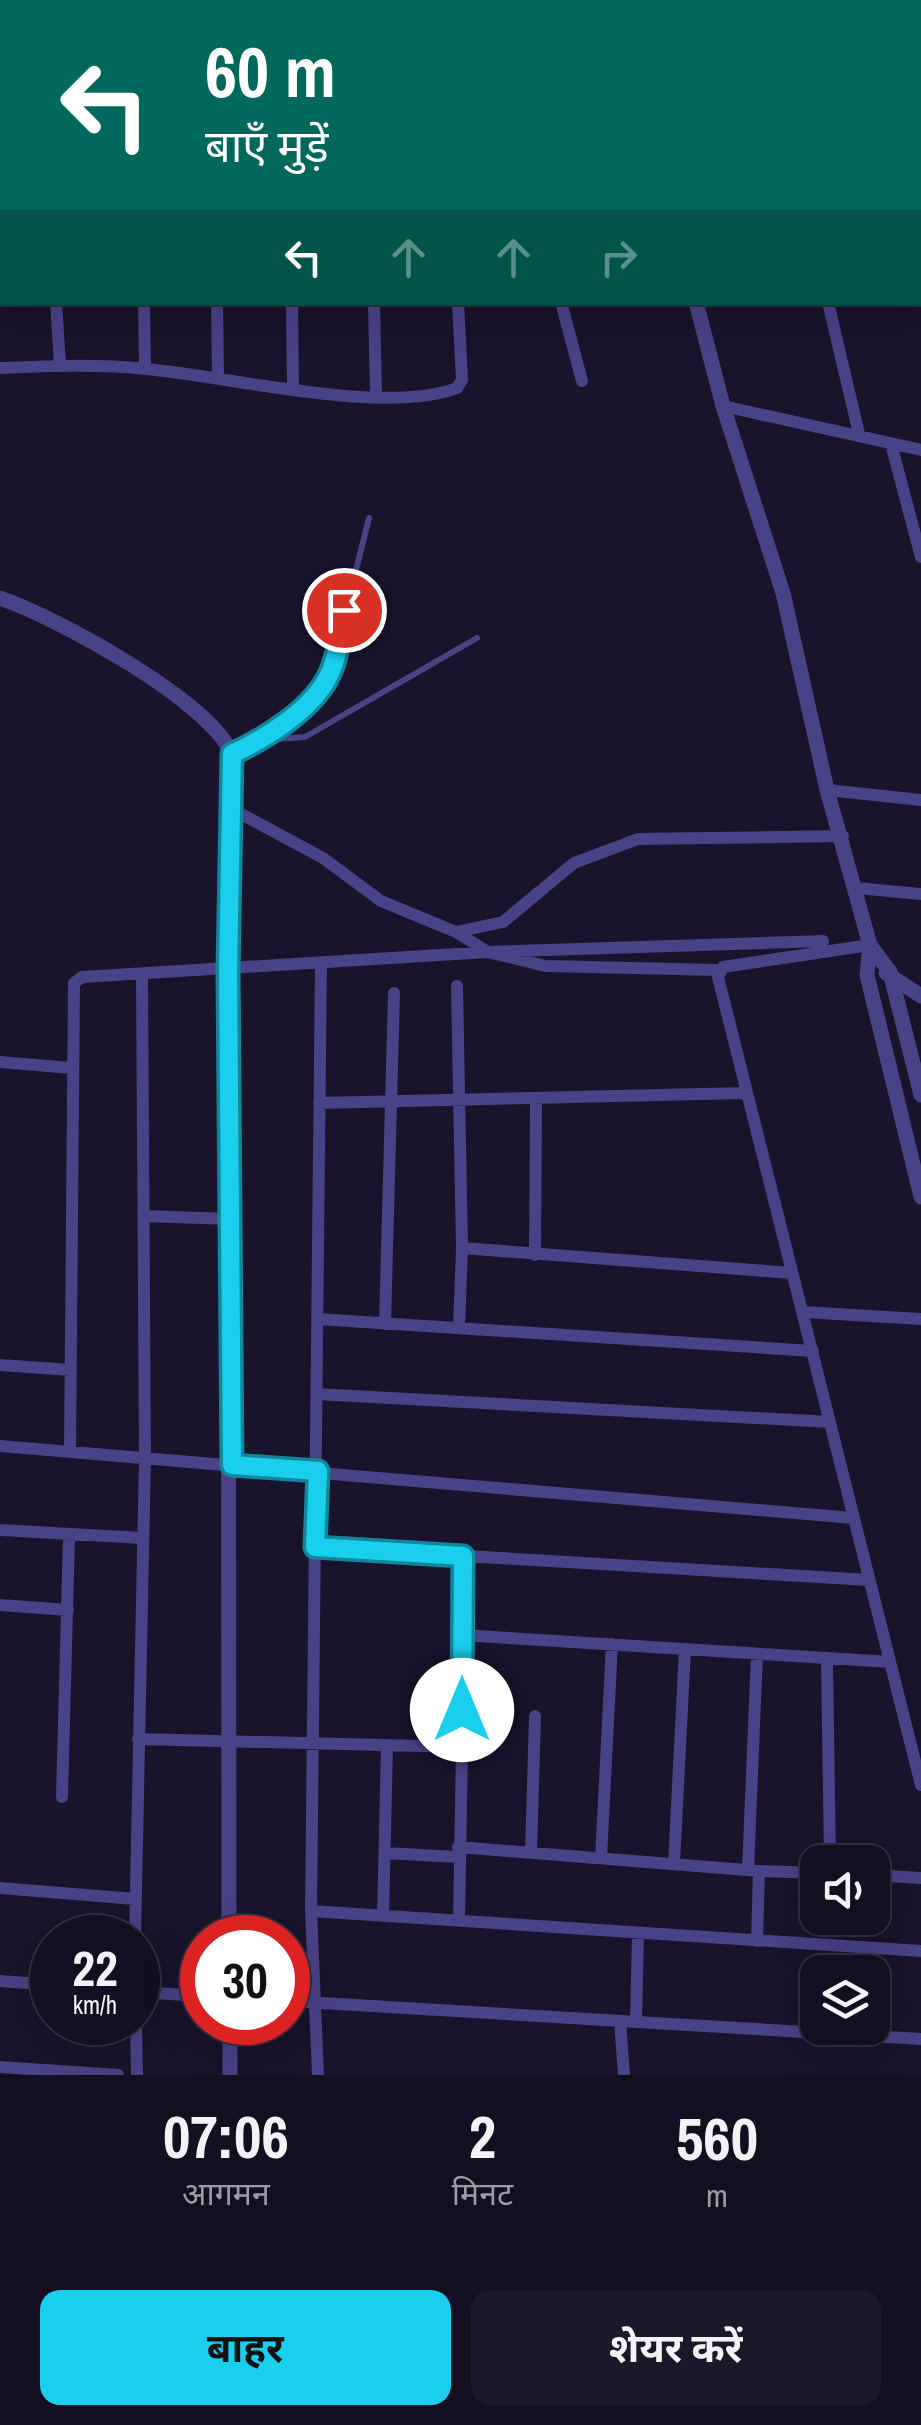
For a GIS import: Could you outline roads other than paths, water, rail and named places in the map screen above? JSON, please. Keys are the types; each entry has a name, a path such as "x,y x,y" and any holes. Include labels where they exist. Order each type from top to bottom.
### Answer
{"street":[{"path":"56,305 60,365"},
{"path":"144,305 145,369"},
{"path":"217,305 218,379"},
{"path":"292,305 293,389"},
{"path":"374,305 376,395"},
{"path":"0,368 60,365 145,369 293,389 432,395 458,388 463,366 458,305"},
{"path":"562,305 582,381"},
{"path":"697,305 722,406 782,593 828,790 870,945 867,975 921,1197"},
{"path":"829,305 859,434"},
{"path":"722,406 921,450"},
{"path":"891,444 921,557"},
{"path":"0,598 58,622 193,708 224,736 232,754 228,971 232,1465 227,1743 229,1915"},
{"path":"828,790 921,800"},
{"path":"230,808 323,858 381,901 456,932 488,952 545,966 719,970 870,945"},
{"path":"456,932 517,914 574,863 638,839 843,836"},
{"path":"856,888 921,894"},
{"path":"70,1452 70,1068 74,983 82,978 488,952 824,940"},
{"path":"870,945 890,972 921,996"},
{"path":"318,2075 311,1911 320,963"},
{"path":"719,970 718,984 745,1093 921,1784"},
{"path":"867,975 890,972"},
{"path":"890,972 921,1095"},
{"path":"135,1915 145,1458 142,975"},
{"path":"457,986 462,1248 459,1328"},
{"path":"385,1324 394,993"},
{"path":"0,1062 70,1068"},
{"path":"319,1102 745,1093"},
{"path":"535,1255 536,1098"},
{"path":"143,1216 230,1219"},
{"path":"462,1248 792,1272"},
{"path":"803,1312 921,1319"},
{"path":"317,1319 813,1350"},
{"path":"0,1365 70,1370"},
{"path":"316,1394 830,1422"},
{"path":"0,1446 853,1518"},
{"path":"0,1530 142,1538"},
{"path":"62,1798 69,1536"},
{"path":"315,1547 869,1580"},
{"path":"458,1921 463,1556"},
{"path":"0,1605 68,1610"},
{"path":"462,1634 890,1662"},
{"path":"601,1858 612,1644"},
{"path":"674,1864 684,1649"},
{"path":"757,1654 753,1870 757,1941"},
{"path":"827,1660 830,1845"},
{"path":"531,1852 535,1716"},
{"path":"138,1739 462,1747"},
{"path":"383,1916 388,1746"},
{"path":"384,1854 531,1852 800,1871"},
{"path":"890,1876 921,1878"},
{"path":"0,1888 135,1899"},
{"path":"311,1911 921,1950"},
{"path":"636,2022 638,1934"},
{"path":"0,1982 30,1984"},
{"path":"310,2002 921,2039"},
{"path":"620,2021 624,2075"},
{"path":"136,2045 137,2075"},
{"path":"230,2045 230,2075"},
{"path":"0,2066 118,2075"}],"lane":[{"path":"232,754 261,740 330,674 369,518"},
{"path":"261,740 305,738 476,638"}]}
